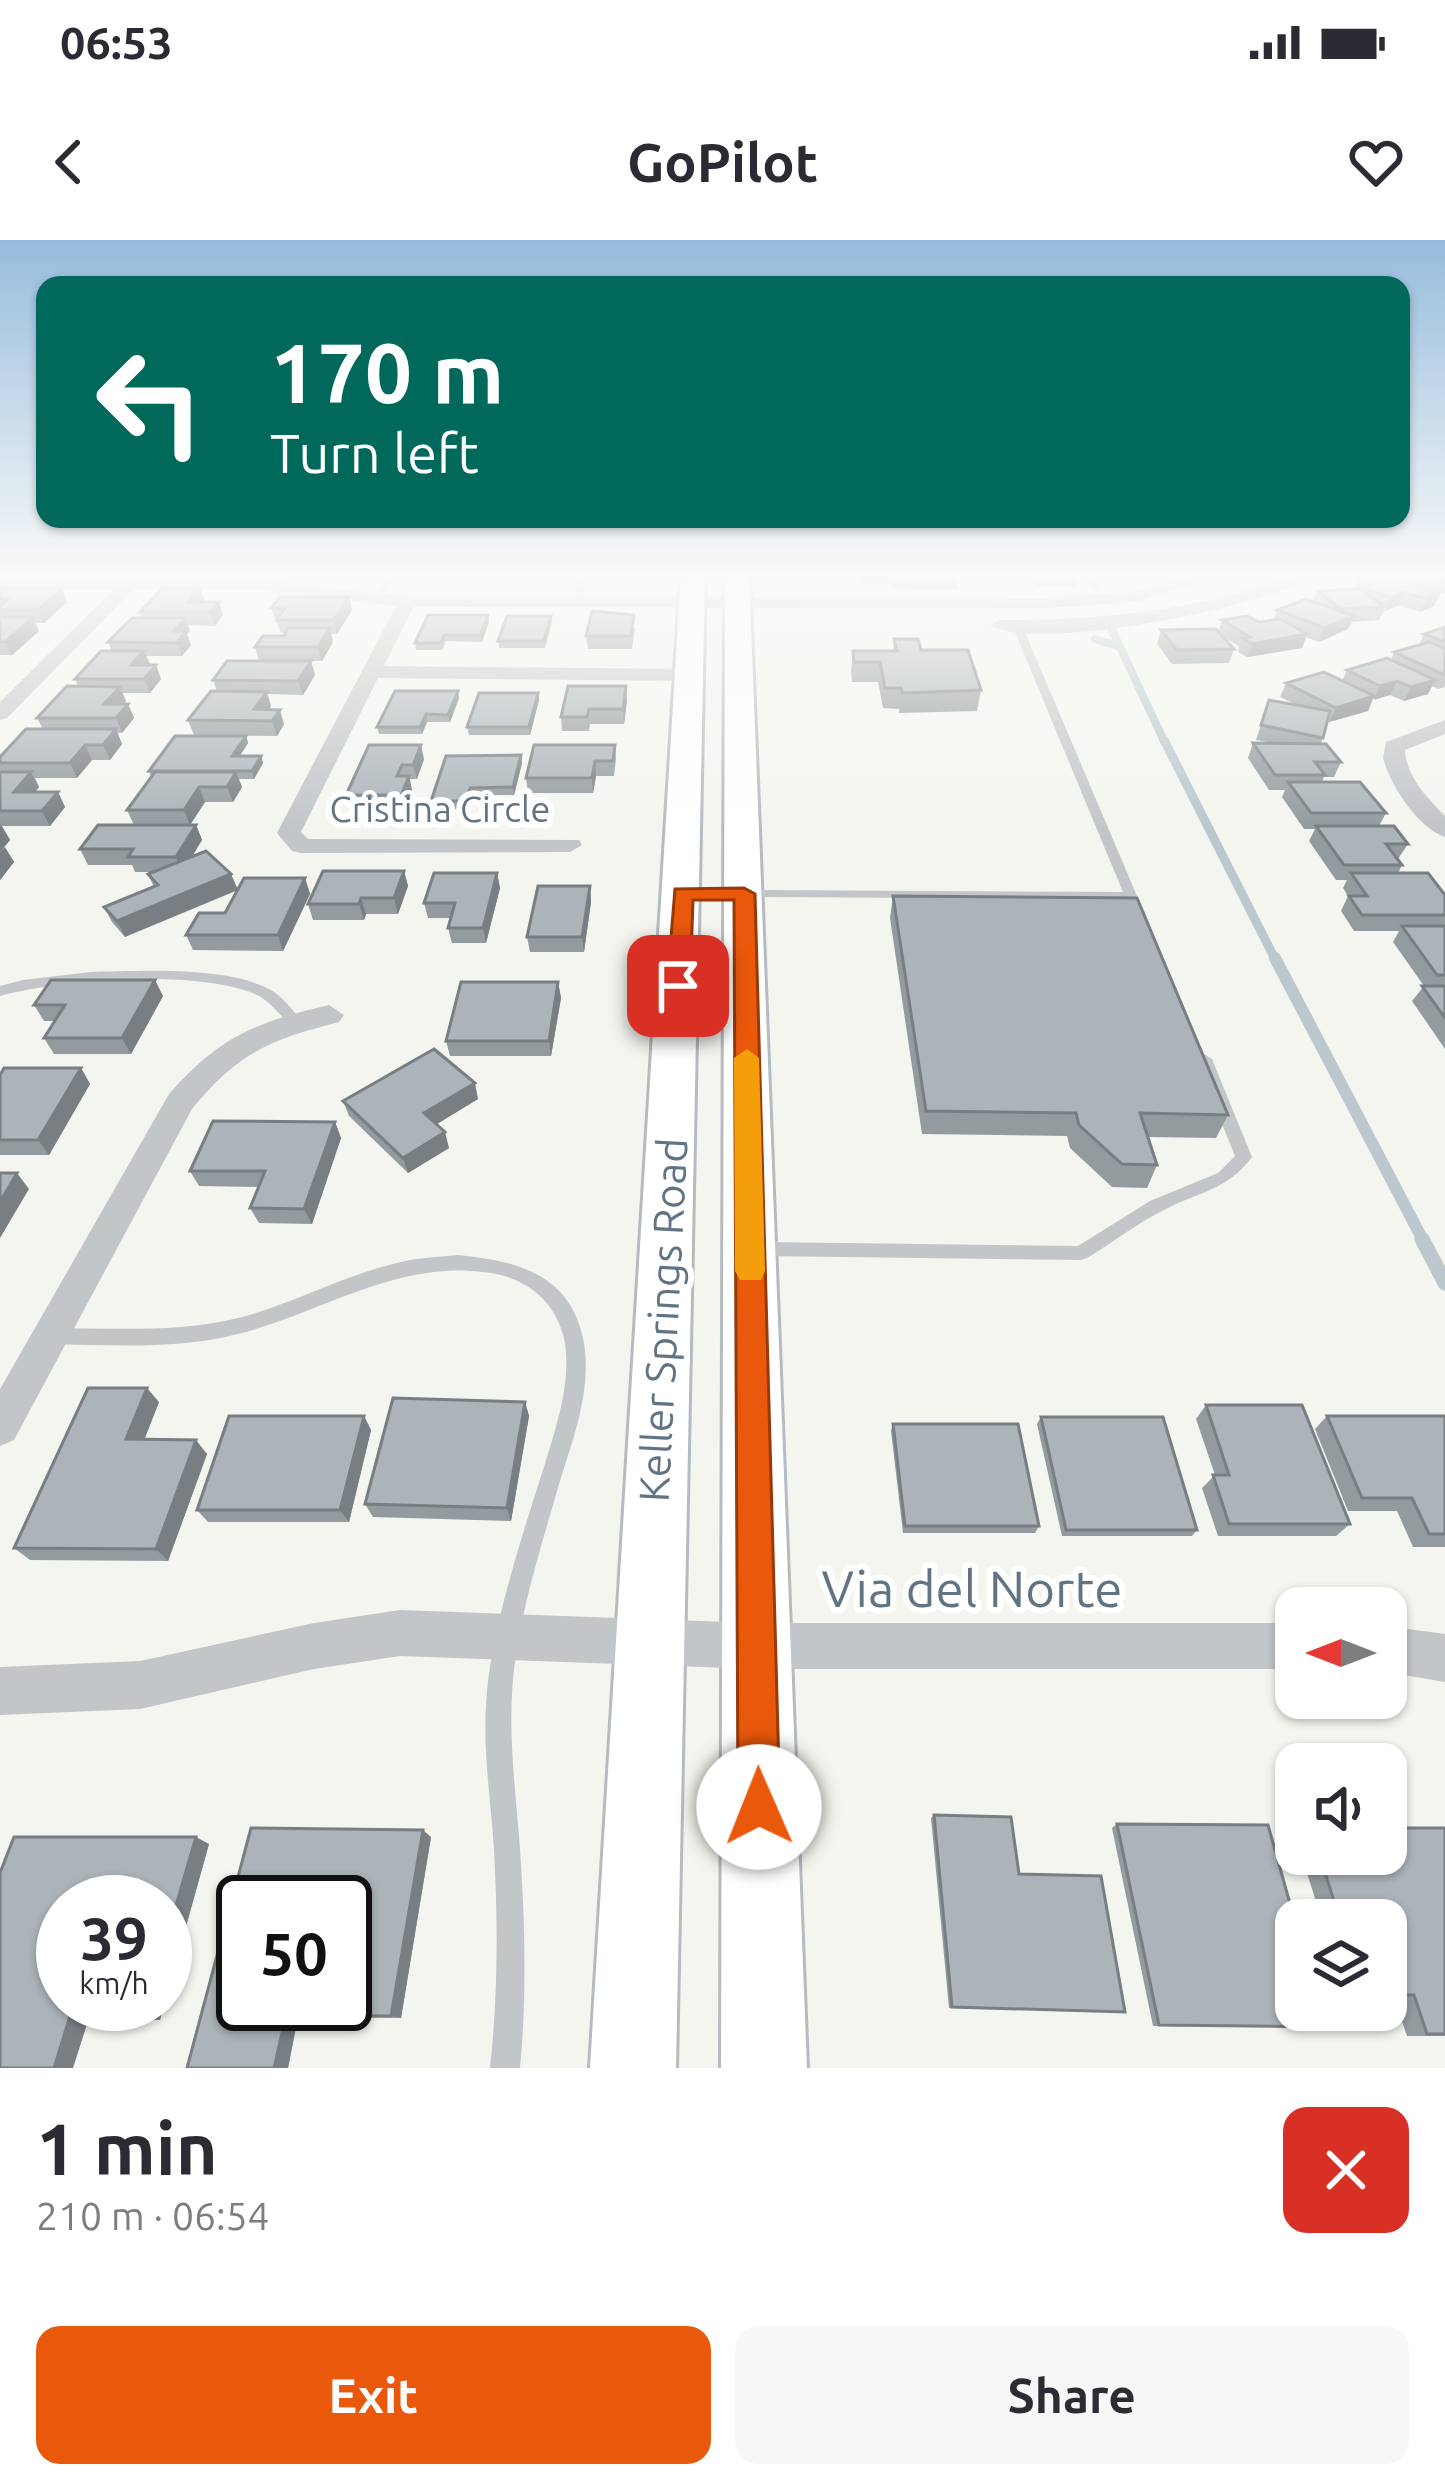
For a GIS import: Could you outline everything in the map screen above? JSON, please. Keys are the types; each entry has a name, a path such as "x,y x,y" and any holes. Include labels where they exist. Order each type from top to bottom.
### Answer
{"main road":[{"name":"Keller Springs Road","path":"633,2068 691,675 699,658"},
{"name":"Keller Springs Road","path":"731,658 744,894 764,2068"},
{"path":"683,893 744,894"}],"street":[{"path":"0,714 55,658"},
{"name":"Cristina Circle","path":"376,658 292,819 289,833 301,846 570,845"},
{"path":"368,673 691,675"},
{"path":"1445,726 1394,747 1392,757 1399,775 1445,830"},
{"path":"0,1427 180,1102 217,1058 263,1030 329,1015"},
{"name":"Via del Norte","path":"0,1691 140,1685 314,1646 400,1633 757,1646 1275,1646"},
{"path":"1407,1652 1445,1658"}],"lane":[{"path":"1031,658 1140,917"},
{"path":"744,894 1131,896"},
{"path":"0,991 54,980 205,976 266,993 295,1022"},
{"path":"750,1249 1082,1253 1156,1206 1224,1178 1244,1157 1196,1040"},
{"path":"48,1336 176,1335 239,1326 354,1280 416,1265 492,1266 545,1284 565,1314 575,1358 568,1415 506,1636 497,1708 511,1902 505,2068"}],"building":[{"path":"94,658 137,658 131,665 156,665 144,679 75,679"},
{"path":"854,658 971,658 981,690 902,693 901,688 885,688 880,662 854,662"},
{"path":"1388,658 1435,680 1411,687 1397,681 1380,686 1347,670"},
{"path":"1408,658 1445,658 1445,675"},
{"path":"227,661 311,661 298,681 213,680"},
{"path":"1324,672 1374,696 1336,708 1286,683"},
{"path":"67,686 120,687 104,704 128,704 116,718 37,718"},
{"path":"568,686 626,686 623,709 589,709 587,717 561,717"},
{"path":"211,691 267,692 254,709 280,710 272,721 188,720"},
{"path":"395,691 458,691 448,715 426,714 420,727 377,727"},
{"path":"479,693 538,693 529,727 467,727"},
{"path":"1269,700 1330,711 1323,738 1261,725"},
{"path":"26,729 116,729 103,745 85,745 70,763 0,763 0,757"},
{"path":"175,736 246,736 232,756 261,756 252,771 149,771"},
{"path":"1253,743 1326,744 1341,762 1315,762 1325,775 1275,775"},
{"path":"369,745 421,745 413,765 402,765 397,776 409,776 401,795 346,795"},
{"path":"534,745 615,745 613,761 595,761 592,778 526,778"},
{"path":"521,755 513,787 470,788 466,801 431,801 446,756"},
{"path":"0,772 31,772 14,792 58,792 42,811 0,811"},
{"path":"155,772 236,772 227,787 199,787 184,810 127,810"},
{"path":"1288,782 1360,782 1386,813 1311,813"},
{"path":"98,825 196,825 176,857 128,857 133,849 80,849"},
{"path":"1316,826 1394,826 1408,844 1386,844 1402,865 1344,865"},
{"path":"206,851 231,874 117,921 104,907 158,885 148,874"},
{"path":"323,871 404,871 394,898 308,904"},
{"path":"434,873 497,873 483,928 448,928 455,903 424,903"},
{"path":"1351,873 1428,873 1445,895 1445,915 1362,915 1349,896 1367,896"},
{"path":"244,878 305,878 278,935 186,935 199,913 225,913"},
{"path":"538,886 590,886 582,937 527,937"},
{"path":"893,896 1137,898 1228,1115 1140,1113 1157,1165 1122,1164 1079,1125 1076,1113 926,1111"},
{"path":"1402,926 1445,926 1445,975 1437,975"},
{"path":"51,980 155,980 122,1038 44,1038 65,1005 34,1005"},
{"path":"461,982 558,982 549,1041 446,1041"},
{"path":"1422,986 1445,986 1445,1018"},
{"path":"434,1049 475,1083 424,1113 445,1132 403,1158 343,1101"},
{"path":"4,1068 81,1068 38,1140 0,1140 0,1075"},
{"path":"213,1121 335,1122 304,1209 250,1208 265,1171 190,1171"},
{"path":"0,1173 17,1173 0,1202"},
{"path":"88,1388 147,1388 126,1439 196,1440 156,1549 14,1548"},
{"path":"393,1398 525,1402 507,1508 365,1504"},
{"path":"1206,1405 1302,1405 1350,1524 1229,1524 1213,1475 1229,1475"},
{"path":"229,1416 364,1416 340,1510 197,1510"},
{"path":"1327,1416 1445,1416 1445,1534 1429,1534 1412,1498 1362,1498"},
{"path":"1041,1417 1163,1417 1197,1530 1066,1530"},
{"path":"893,1424 1018,1424 1039,1526 905,1526"},
{"path":"934,1815 1011,1817 1019,1874 1101,1876 1125,2012 952,2007"},
{"path":"1117,1824 1268,1825 1275,1875 1282,1875 1289,1899 1275,1899 1275,2026 1159,2025"},
{"path":"251,1828 423,1830 391,2016 372,2016 372,1875 238,1875"},
{"path":"1407,1828 1445,1828 1445,2034 1427,2034 1414,1995 1407,1995 1407,1899 1333,1899 1326,1875 1407,1875"},
{"path":"14,1837 196,1837 185,1875 36,1875 36,2031 65,2031 54,2068 0,2068 0,1873"},
{"path":"216,1959 216,2031 282,2031 274,2068 187,2068"}],"waterway":[{"path":"1125,658 1165,743"},
{"path":"1164,740 1276,961"},
{"path":"1275,958 1424,1242"},
{"path":"1422,1239 1445,1283"}],"slow traffic":[{"path":"747,1058 750,1271"}],"route":[{"path":"678,986 683,893 744,894 759,1807"}]}
